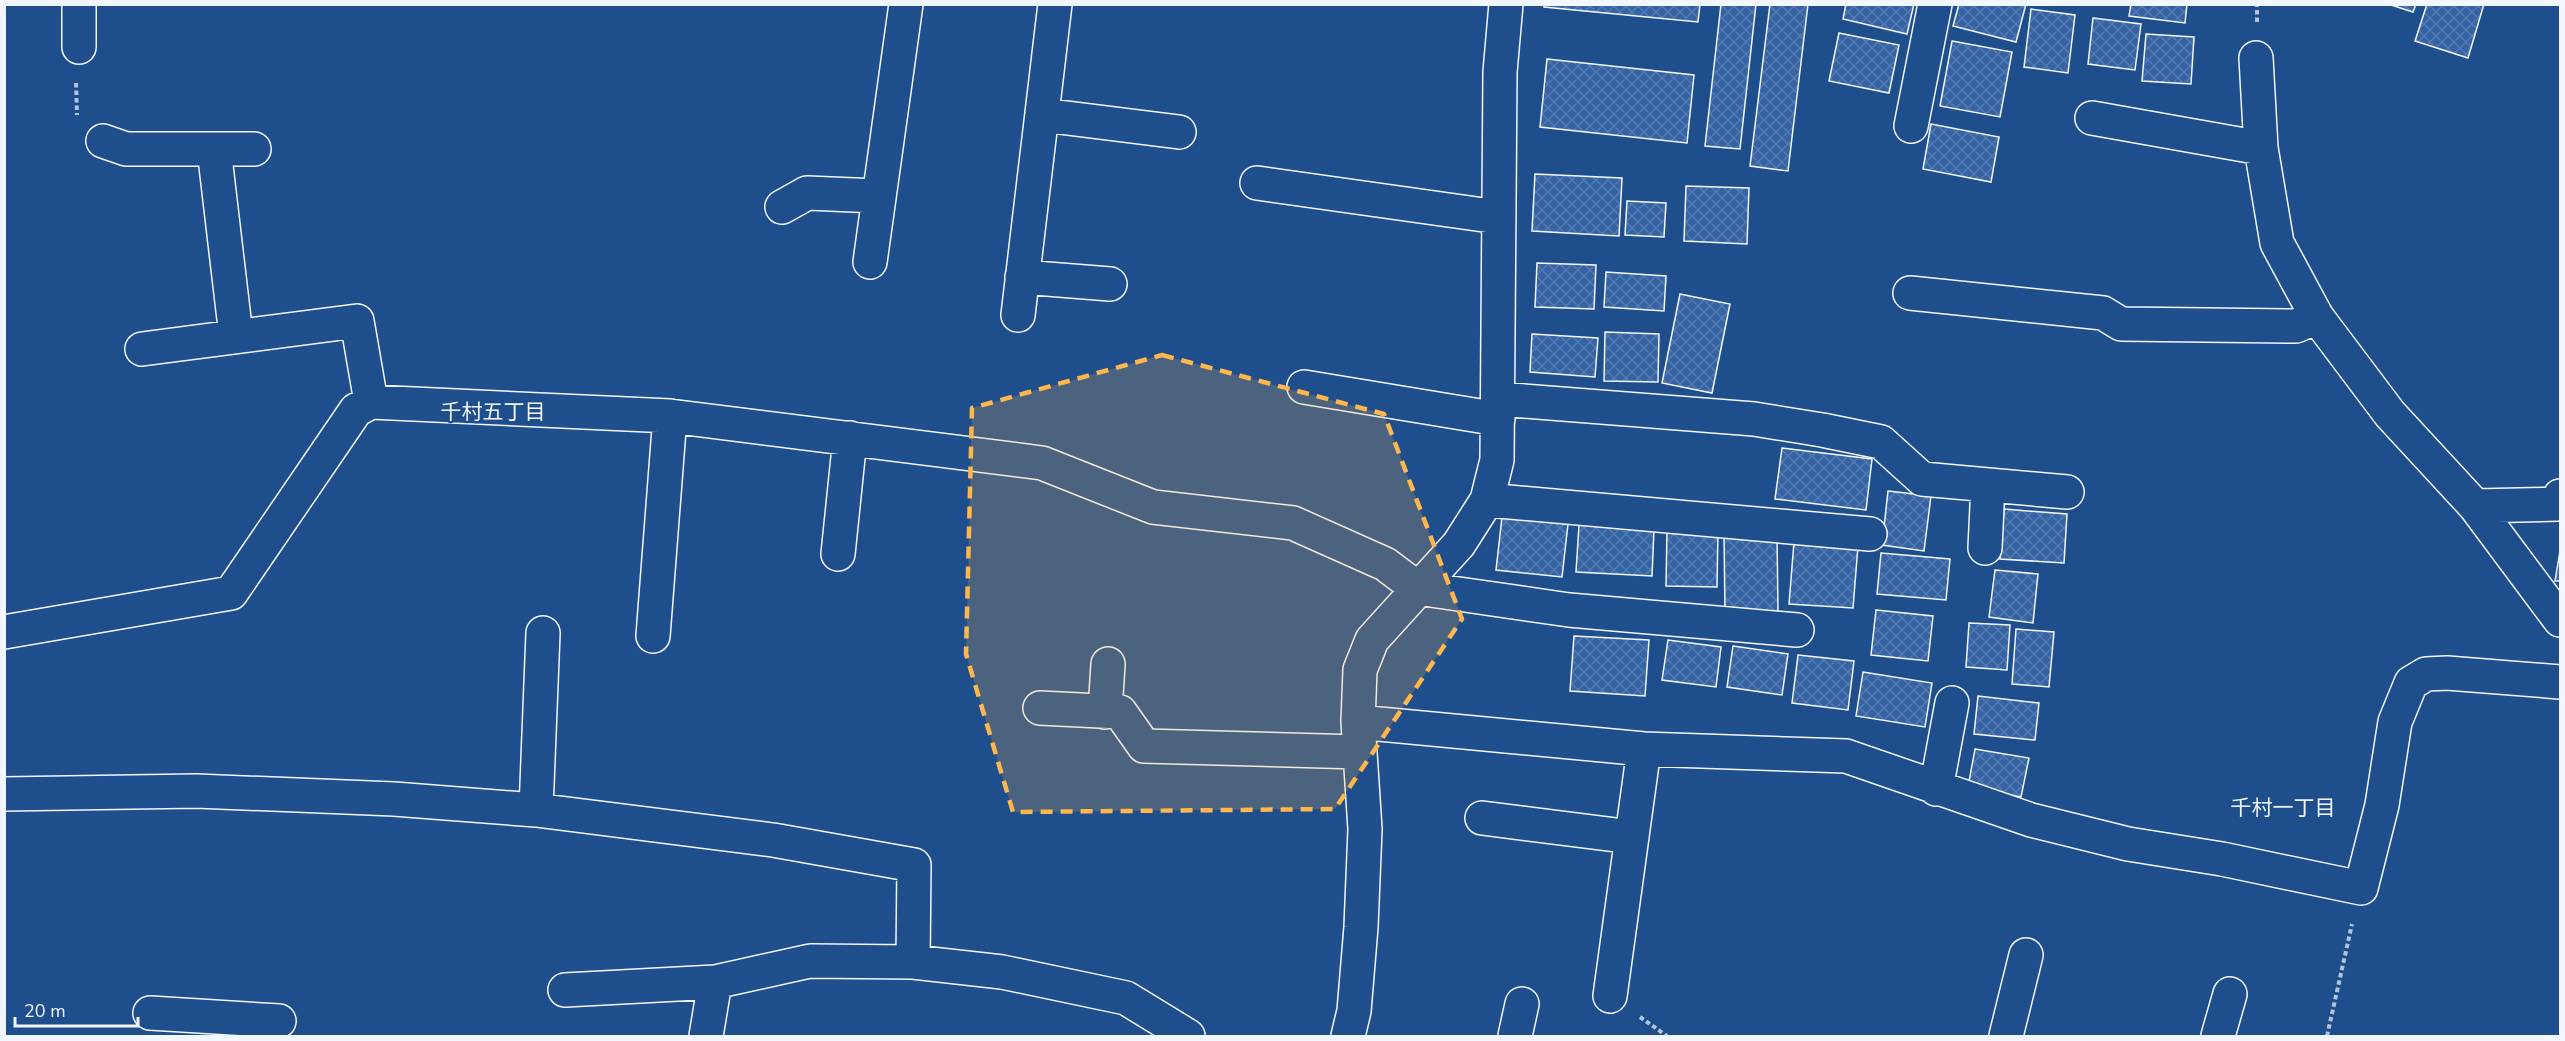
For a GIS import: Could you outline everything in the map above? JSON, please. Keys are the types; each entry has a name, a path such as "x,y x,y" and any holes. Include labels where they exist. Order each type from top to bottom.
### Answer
{"street":[{"path":"79,4 80,48"},
{"path":"870,262 906,4"},
{"path":"1018,315 1044,115 1055,4"},
{"path":"1348,1036 1354,1011 1365,829 1358,737 1360,670 1371,640 1460,544 1487,500 1497,459 1500,72 1506,4"},
{"path":"1911,126 1935,4"},
{"path":"2256,58 2261,148 2277,243 2317,317 2390,414 2475,506 2560,620"},
{"path":"1044,115 1179,132"},
{"path":"2092,118 2261,148"},
{"path":"103,141 126,149 254,149"},
{"path":"214,149 236,336"},
{"path":"1257,183 1498,217"},
{"path":"782,207 807,193 878,196"},
{"path":"1022,277 1110,284"},
{"path":"1910,293 2103,313 2121,324 2296,326 2317,317"},
{"path":"142,349 357,321 371,402"},
{"path":"1304,387 1498,409 1754,419 1881,442 1922,478 2067,492"},
{"path":"4,632 231,593 356,410 371,402 670,416 1042,463 1153,507 1293,523 1385,564 1417,588 1569,610 1797,630"},
{"path":"653,636 670,416"},
{"path":"838,554 850,438"},
{"path":"1985,548 1988,485"},
{"path":"2475,506 2558,504 2560,496"},
{"path":"1487,500 1870,534"},
{"path":"536,810 543,633"},
{"path":"1105,712 1108,663"},
{"path":"1040,708 1120,712 1144,746 1358,737 1846,756 2031,820 2128,844 2222,859 2361,888 2382,805 2395,722 2411,682 2426,674 2447,673 2560,682"},
{"path":"1936,789 1952,703"},
{"path":"1610,996 1644,748"},
{"path":"4,794 196,791 394,799 536,810 773,840 914,865 913,962"},
{"path":"1482,818 1632,837"},
{"path":"2006,1036 2026,955"},
{"path":"565,990 716,982 810,961 913,962 1002,972 1126,998 1188,1036"},
{"path":"706,1036 716,982"},
{"path":"2218,1036 2230,994"},
{"path":"1515,1036 1522,1004"},
{"path":"150,1013 192,1026 279,1021"}],"path":[{"path":"80,48 75,51 78,141 103,141"},
{"path":"2327,1036 2361,888"}],"highlighted area":[{"path":"1162,355 1384,414 1462,619 1335,809 1013,812 966,654 972,408"}],"building":[{"path":"1544,4 1700,4 1698,22 1544,7"},
{"path":"1721,4 1756,4 1740,149 1705,146"},
{"path":"1770,4 1808,4 1788,171 1750,166"},
{"path":"1846,4 1914,4 1907,34 1843,19"},
{"path":"1959,4 2026,4 2016,42 1953,26"},
{"path":"2131,4 2187,4 2185,23 2129,16"},
{"path":"2388,4 2416,4 2413,12"},
{"path":"2427,4 2484,4 2468,58 2415,41"},
{"path":"2031,9 2075,15 2068,73 2024,67"},
{"path":"2093,18 2141,24 2135,70 2088,64"},
{"path":"1839,33 1899,45 1889,93 1829,81"},
{"path":"2146,34 2194,37 2191,84 2142,81"},
{"path":"1952,41 2012,52 2000,117 1940,106"},
{"path":"1547,59 1694,75 1687,143 1540,127"},
{"path":"1931,124 1999,137 1991,182 1923,169"},
{"path":"1535,174 1622,178 1619,236 1532,231"},
{"path":"1686,186 1749,188 1747,244 1684,241"},
{"path":"1627,201 1666,203 1664,237 1625,235"},
{"path":"1537,263 1596,265 1594,309 1535,307"},
{"path":"1606,272 1666,276 1664,311 1604,307"},
{"path":"1680,294 1730,304 1712,393 1662,383"},
{"path":"1605,332 1659,334 1658,382 1604,381"},
{"path":"1532,334 1598,338 1595,377 1530,372"},
{"path":"1782,448 1872,459 1866,510 1775,499"},
{"path":"1888,491 1931,496 1924,551 1882,545"},
{"path":"2004,509 2067,514 2064,563 2000,559"},
{"path":"1502,517 1568,524 1562,577 1496,570"},
{"path":"1579,525 1654,529 1652,576 1576,572"},
{"path":"1667,530 1718,531 1717,587 1666,586"},
{"path":"1777,534 1778,611 1725,612 1724,535"},
{"path":"1794,542 1858,546 1853,608 1789,604"},
{"path":"2560,551 2560,581 2555,581"},
{"path":"1881,553 1950,559 1946,600 1877,594"},
{"path":"1995,570 2038,574 2033,623 1989,617"},
{"path":"1876,610 1933,616 1928,661 1871,655"},
{"path":"1969,623 2010,625 2007,670 1966,667"},
{"path":"2016,629 2054,632 2049,687 2012,684"},
{"path":"1574,636 1649,640 1645,696 1570,691"},
{"path":"1668,640 1721,647 1716,687 1662,680"},
{"path":"1733,646 1788,654 1782,695 1727,687"},
{"path":"1798,655 1854,661 1848,710 1792,703"},
{"path":"1863,672 1932,683 1925,727 1856,716"},
{"path":"1978,696 2039,703 2035,740 1974,734"},
{"path":"1975,749 2029,758 2021,797 1968,787"}],"district":[{"name":"千村五丁目","path":"493,412"},
{"name":"千村一丁目","path":"2283,808"}]}
